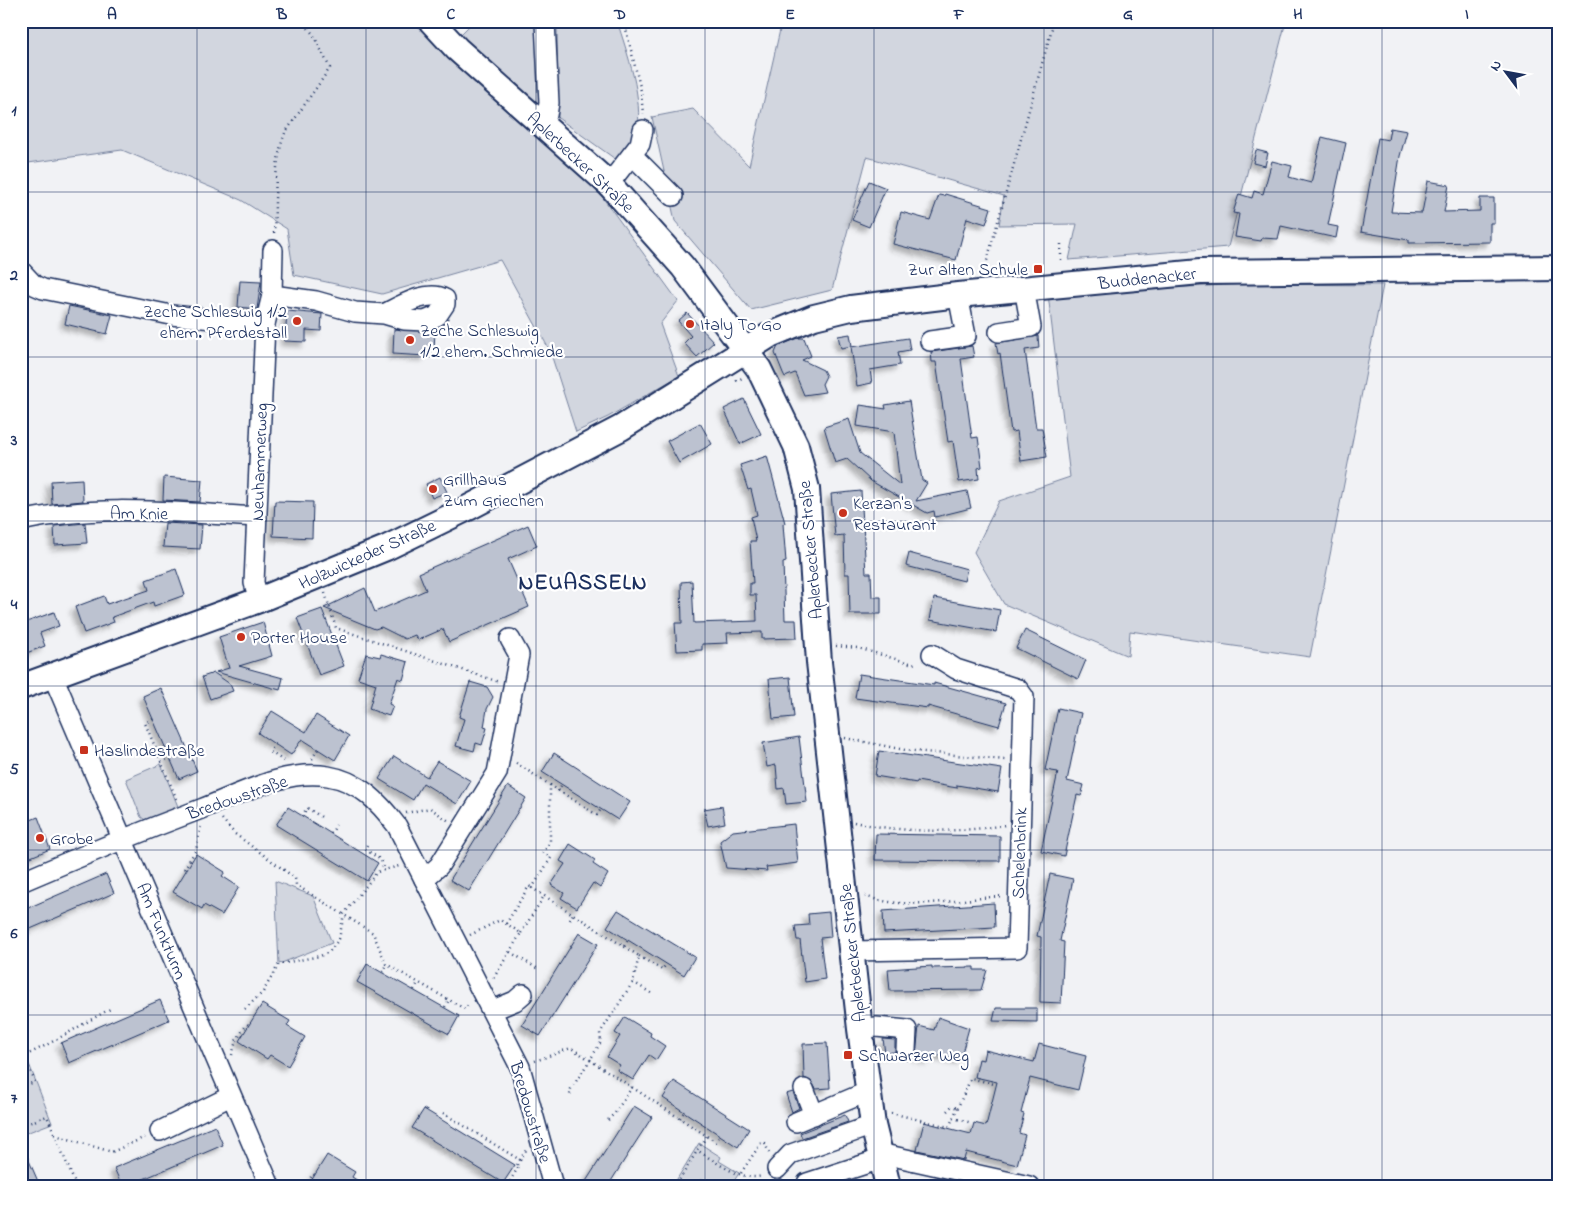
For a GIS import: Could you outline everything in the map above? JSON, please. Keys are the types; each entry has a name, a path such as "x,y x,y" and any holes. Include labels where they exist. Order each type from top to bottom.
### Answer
{"main road":[{"name":"Aplerbecker Straße","path":"431,21 457,49 609,184 683,267 746,349 763,376 796,446 807,489 819,662 860,1030 869,1091 881,1119 880,1156 888,1186"},
{"name":"Buddenacker","path":"746,349 770,335 814,317 851,308 1024,288 1200,272 1252,270 1558,268"},
{"name":"Holzwickeder Straße","path":"21,687 259,600 386,548 468,508 621,428 746,349"}],"street":[{"path":"540,123 547,115 549,103 545,21"},
{"path":"609,184 640,144 643,130"},
{"path":"632,155 673,196"},
{"name":"Neuhammerweg","path":"259,600 254,583 265,324 272,295 273,250"},
{"path":"21,271 34,285 43,289 126,308 171,316 265,324"},
{"path":"999,332 1031,327 1024,288"},
{"path":"272,295 316,300 355,312 384,314"},
{"path":"930,341 966,336 958,295"},
{"name":"Am Knie","path":"21,521 50,514 134,511 257,517"},
{"path":"424,879 439,866 497,773 519,655 510,638"},
{"name":"Schelenbrink","path":"852,951 1017,948 1024,697 1018,689 956,669 932,654"},
{"name":"Am Funkturm","path":"53,676 270,1186"},
{"name":"Bredowstraße","path":"123,838 193,818 281,778 327,776 346,782 368,793 383,807 396,826 493,1010 520,1067 553,1186"},
{"path":"21,882 123,838"},
{"path":"493,1010 515,1001 523,994"},
{"path":"860,1030 876,1027 907,1030 906,1050"},
{"path":"804,1089 814,1114"},
{"path":"796,1122 869,1091"},
{"path":"160,1130 231,1096"},
{"path":"777,1169 784,1159 791,1154 881,1119"},
{"path":"807,1183 880,1156 1029,1186"}],"path":[{"path":"273,250 277,160 281,144 285,132 330,68 313,34 302,21"},
{"path":"624,21 641,91 643,130"},
{"path":"983,274 1054,21"},
{"path":"1061,244 1061,264"},
{"path":"325,593 336,628 513,686"},
{"path":"835,646 858,648 913,664 932,654"},
{"path":"139,725 152,719"},
{"path":"145,723 161,762 193,818 196,850 184,869"},
{"path":"841,737 905,750 1022,762"},
{"path":"275,744 270,752 286,763"},
{"path":"501,754 597,815 601,810"},
{"path":"153,759 159,757"},
{"path":"161,762 170,758"},
{"path":"558,791 562,784"},
{"path":"532,888 552,858 543,853 550,842 550,785"},
{"path":"302,816 307,808 323,818"},
{"path":"401,814 430,808 455,824"},
{"path":"219,814 235,834 295,878 296,885 373,933 387,965 465,1009 483,991 510,952 544,896"},
{"path":"850,821 883,828 956,830 1020,823"},
{"path":"331,834 336,825"},
{"path":"362,854 367,845"},
{"path":"365,849 381,860 384,870"},
{"path":"245,1009 264,992 279,964 320,956 329,952 339,939 344,914 377,872 415,861"},
{"path":"506,924 529,886 662,970 666,964"},
{"path":"859,894 879,901 914,902 1018,894"},
{"path":"570,920 573,914"},
{"path":"457,941 500,920 521,933"},
{"path":"624,946 628,940"},
{"path":"510,952 538,969"},
{"path":"570,1095 571,1089 601,1042 600,1033 633,982 639,956"},
{"path":"383,972 387,965"},
{"path":"633,982 651,993"},
{"path":"414,990 418,983"},
{"path":"445,1007 449,1000"},
{"path":"24,1056 48,1046 63,1034 112,1008"},
{"path":"231,1060 236,1040 246,1024 250,1026"},
{"path":"21,1048 35,1082 21,1087"},
{"path":"520,1067 571,1048 716,1142 720,1135"},
{"path":"881,1119 948,1127 971,1078 994,1084"},
{"path":"608,1120 616,1113 632,1087"},
{"path":"947,1111 952,1106 957,1108"},
{"path":"680,1118 684,1112"},
{"path":"443,1113 520,1160 517,1165 519,1166 507,1186"},
{"path":"21,1126 47,1116 76,1186"},
{"path":"953,1118 972,1123"},
{"path":"55,1135 112,1152 160,1130"},
{"path":"678,1185 707,1136"},
{"path":"741,1173 759,1145 763,1143 766,1146 773,1166 777,1169"},
{"path":"697,1150 733,1172 753,1178"},
{"path":"305,1186 313,1174 316,1176"}],"shaded area":[{"path":"21,21 427,21 603,198 678,301 660,324 679,376 608,417 576,432 550,351 500,260 382,294 294,275 287,229 241,200 122,150 21,164"},
{"path":"474,21 539,21 540,105 537,106 458,37"},
{"path":"557,21 617,21 633,76 639,119 636,136 618,161 558,118"},
{"path":"782,21 1286,21 1228,247 1069,260 1077,224 999,225 1004,196 867,157 832,290 751,310 675,221 652,117 693,109 749,166"},
{"path":"1247,284 1383,285 1310,657 1130,631 1128,656 1004,604 974,552 999,501 1070,477 1048,294"},
{"path":"161,764 179,809 148,822 141,817 126,779"},
{"path":"275,881 313,896 332,943 279,964"},
{"path":"29,1064 52,1123 21,1135 21,1067"},
{"path":"699,1143 721,1157 719,1161 739,1173 731,1186 711,1186 701,1179 697,1186 674,1184"}],"building":[{"path":"1390,128 1407,131 1400,156 1391,212 1422,213 1428,181 1449,185 1444,212 1480,211 1480,198 1494,198 1494,223 1490,223 1490,242 1409,243 1409,240 1361,232 1378,138 1388,140"},
{"path":"1322,137 1346,143 1328,225 1338,227 1336,238 1281,226 1278,239 1262,238 1261,241 1235,237 1239,214 1233,213 1239,194 1252,198 1254,191 1263,194 1272,161 1292,166 1289,177 1311,183"},
{"path":"1256,150 1268,153 1265,166 1253,163"},
{"path":"869,181 886,188 869,227 852,220"},
{"path":"945,194 991,208 986,224 967,218 956,260 893,244 901,212 930,220 939,195 944,196"},
{"path":"240,281 261,282 257,309 238,307"},
{"path":"69,306 112,315 107,334 65,324"},
{"name":"Zeche Schleswig 1/2 ehem. Pferdestall","path":"287,311 322,314 321,331 306,330 306,342 285,341"},
{"path":"687,313 714,342 697,357 684,343 691,336 678,321"},
{"name":"Zeche Schleswig 1/2 ehem. Schmiede","path":"394,329 435,331 434,350 427,350 426,356 393,354"},
{"path":"850,334 852,346 841,348 838,336"},
{"path":"1038,336 1039,348 1025,350 1036,428 1042,428 1047,457 1021,461 1017,431 1011,432 1000,353 998,354 996,343"},
{"path":"798,338 804,338 811,356 802,360 823,370 826,376 822,384 825,392 804,395 795,373 785,377 783,373 775,353 778,346"},
{"path":"908,338 910,350 898,352 900,365 870,370 872,383 857,386 851,347"},
{"path":"972,346 974,357 961,359 972,438 978,437 982,467 978,468 979,479 959,482 953,441 948,442 936,362 932,362 931,352"},
{"path":"744,399 761,434 740,444 724,409"},
{"path":"909,401 922,480 927,483 916,501 967,491 971,508 935,517 934,511 927,513 871,481 847,459 835,463 824,427 849,419 860,453 900,485 894,432 857,426 860,405 886,409 885,405"},
{"path":"700,423 712,444 679,463 667,441"},
{"path":"767,456 785,523 783,524 786,562 783,563 785,620 796,620 797,638 762,639 762,632 727,633 728,643 702,644 702,650 677,651 675,623 682,623 681,582 692,581 694,623 757,621 756,595 750,595 750,583 753,583 750,541 756,541 751,517 757,515 751,489 748,490 740,465"},
{"path":"164,477 202,480 200,502 163,500"},
{"path":"440,477 447,492 432,498 426,484"},
{"path":"82,479 83,501 52,504 51,481"},
{"path":"861,491 866,573 871,573 872,597 881,597 881,614 850,614 849,574 845,574 844,535 835,536 831,494"},
{"path":"275,501 313,502 312,538 273,536"},
{"path":"85,523 87,543 55,545 54,526"},
{"path":"165,523 202,525 200,549 163,547"},
{"path":"528,525 537,546 508,559 529,607 449,642 443,629 418,640 415,635 405,639 381,627 375,629 324,608 365,588 375,612 426,590 419,573"},
{"path":"909,553 967,569 964,581 906,566"},
{"path":"176,569 185,595 154,606 153,602 112,617 114,622 84,633 75,607 104,596 107,604 149,590 146,580"},
{"path":"934,598 1000,610 996,632 930,620"},
{"path":"322,609 344,666 319,675 297,618"},
{"path":"54,612 59,626 40,633 45,646 21,655 21,624"},
{"path":"263,622 272,656 239,666 283,678 280,690 216,672 229,668 219,637"},
{"path":"1025,630 1086,660 1078,679 1016,648"},
{"path":"366,654 380,657 381,654 408,662 403,680 398,678 389,704 393,706 389,716 369,709 376,684 358,678"},
{"path":"214,673 230,684 233,691 210,699 202,677"},
{"path":"859,674 934,685 934,683 1006,703 999,726 928,706 928,708 855,698"},
{"path":"790,677 794,717 773,719 769,679"},
{"path":"470,682 487,687 493,697 487,709 484,727 487,728 482,745 476,743 474,751 456,746 464,719 459,717"},
{"path":"161,688 197,771 179,779 143,696"},
{"path":"1058,708 1081,713 1067,781 1084,785 1081,796 1077,795 1064,856 1041,851 1058,772 1045,770"},
{"path":"272,711 306,732 316,715 349,736 335,760 302,739 291,755 258,733"},
{"path":"799,737 807,802 786,804 784,788 778,789 776,765 767,767 763,743"},
{"path":"879,751 1002,769 998,792 957,785 957,788 875,776"},
{"path":"554,753 630,802 618,820 542,772"},
{"path":"394,756 427,777 437,761 471,781 457,804 423,783 413,800 379,779"},
{"path":"508,786 526,798 469,891 450,880"},
{"path":"722,806 725,823 708,826 704,809"},
{"path":"288,807 378,863 367,881 276,825"},
{"path":"38,817 50,849 21,861 21,824"},
{"path":"794,824 798,863 766,867 767,871 726,868 720,841 733,831"},
{"path":"876,834 1000,836 1000,861 875,860"},
{"path":"570,844 595,860 593,864 608,874 600,888 593,883 577,908 561,898 564,893 551,885 565,864 560,861"},
{"path":"196,854 225,872 222,876 239,887 222,915 204,905 202,909 173,892"},
{"path":"106,874 114,893 21,933 21,911"},
{"path":"1050,874 1073,879 1060,941 1064,942 1061,1003 1040,1002 1041,937 1037,936"},
{"path":"994,903 995,927 884,933 883,911"},
{"path":"618,910 695,957 684,975 607,927"},
{"path":"829,912 831,937 820,938 825,979 805,982 800,940 797,940 795,926 809,925 808,914"},
{"path":"579,933 598,944 540,1036 522,1025"},
{"path":"367,964 459,1016 449,1034 357,982"},
{"path":"932,966 932,968 974,967 974,970 987,970 981,990 890,991 888,969"},
{"path":"160,1000 169,1020 69,1063 61,1043"},
{"path":"262,1004 290,1021 287,1026 305,1037 288,1066 270,1055 267,1059 239,1041"},
{"path":"996,1008 1037,1008 1037,1022 993,1021"},
{"path":"625,1017 651,1033 650,1036 665,1046 656,1060 649,1055 633,1080 617,1070 620,1065 607,1057 620,1036 615,1033"},
{"path":"938,1017 969,1028 960,1060 931,1054 930,1060 916,1055 919,1026 934,1030"},
{"path":"883,1039 895,1040 895,1052 885,1053"},
{"path":"827,1043 830,1088 816,1089 811,1081 804,1078 803,1044"},
{"path":"1039,1044 1086,1056 1078,1090 1030,1078 1021,1113 1024,1114 1019,1133 1025,1135 1017,1165 966,1152 964,1160 917,1150 924,1122 971,1134 974,1123 986,1126 997,1082 975,1077 979,1059 983,1060 985,1050 1034,1062"},
{"path":"674,1081 749,1129 738,1147 663,1098"},
{"path":"793,1092 799,1108 792,1112 786,1094"},
{"path":"634,1106 652,1117 608,1186 583,1186"},
{"path":"424,1109 515,1165 503,1183 412,1128"},
{"path":"845,1115 848,1122 802,1138 800,1133"},
{"path":"215,1126 223,1145 127,1186 122,1186 114,1168"},
{"path":"21,1142 40,1186 21,1186"},
{"path":"327,1155 355,1172 352,1177 366,1186 308,1186"},
{"path":"937,1177 959,1182 958,1186 934,1186"}],"place":[{"name":"Zur alten Schule","path":"1038,269"},
{"name":"Zeche Schleswig 1/2 ehem. Pferdestall","path":"297,321"},
{"name":"Italy To Go","path":"690,324"},
{"name":"Zeche Schleswig 1/2 ehem. Schmiede","path":"410,340"},
{"name":"Grillhaus Zum Griechen","path":"433,489"},
{"name":"Kerzan's Restaurant","path":"843,513"},
{"name":"Porter House","path":"241,637"},
{"name":"Haslindestraße","path":"84,750"},
{"name":"Grobe","path":"40,838"},
{"name":"Schwarzer Weg","path":"848,1055"}],"district":[{"name":"NEUASSELN","path":"583,581"}]}
